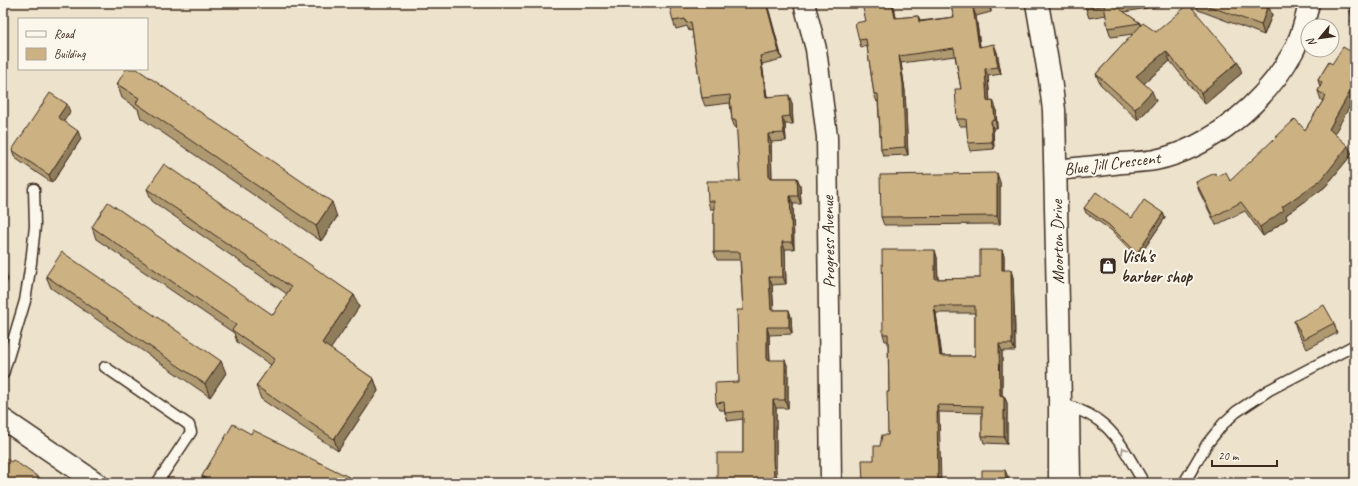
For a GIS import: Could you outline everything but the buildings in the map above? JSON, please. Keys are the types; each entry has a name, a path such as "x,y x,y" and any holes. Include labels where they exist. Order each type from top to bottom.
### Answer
{"street":[{"name":"Progress Avenue","path":"804,3 816,49 827,137 831,483"},
{"name":"Moorton Drive","path":"1036,3 1054,110 1055,170 1067,405 1060,483"},
{"name":"Blue Jill Crescent","path":"1055,170 1155,160 1183,151 1212,136 1235,120 1257,101 1276,78 1293,51 1310,3"},
{"path":"3,419 97,483"}],"lane":[{"path":"3,374 25,301 31,263 34,226 34,189"},
{"path":"1184,483 1207,444 1223,424 1236,412 1269,390 1355,345"},
{"path":"105,367 189,425 191,432 157,483"},
{"path":"1067,405 1075,483"},
{"path":"1067,405 1100,421 1111,432 1144,483"}],"place":[{"name":"Vish's barber shop","path":"1108,266"}]}
